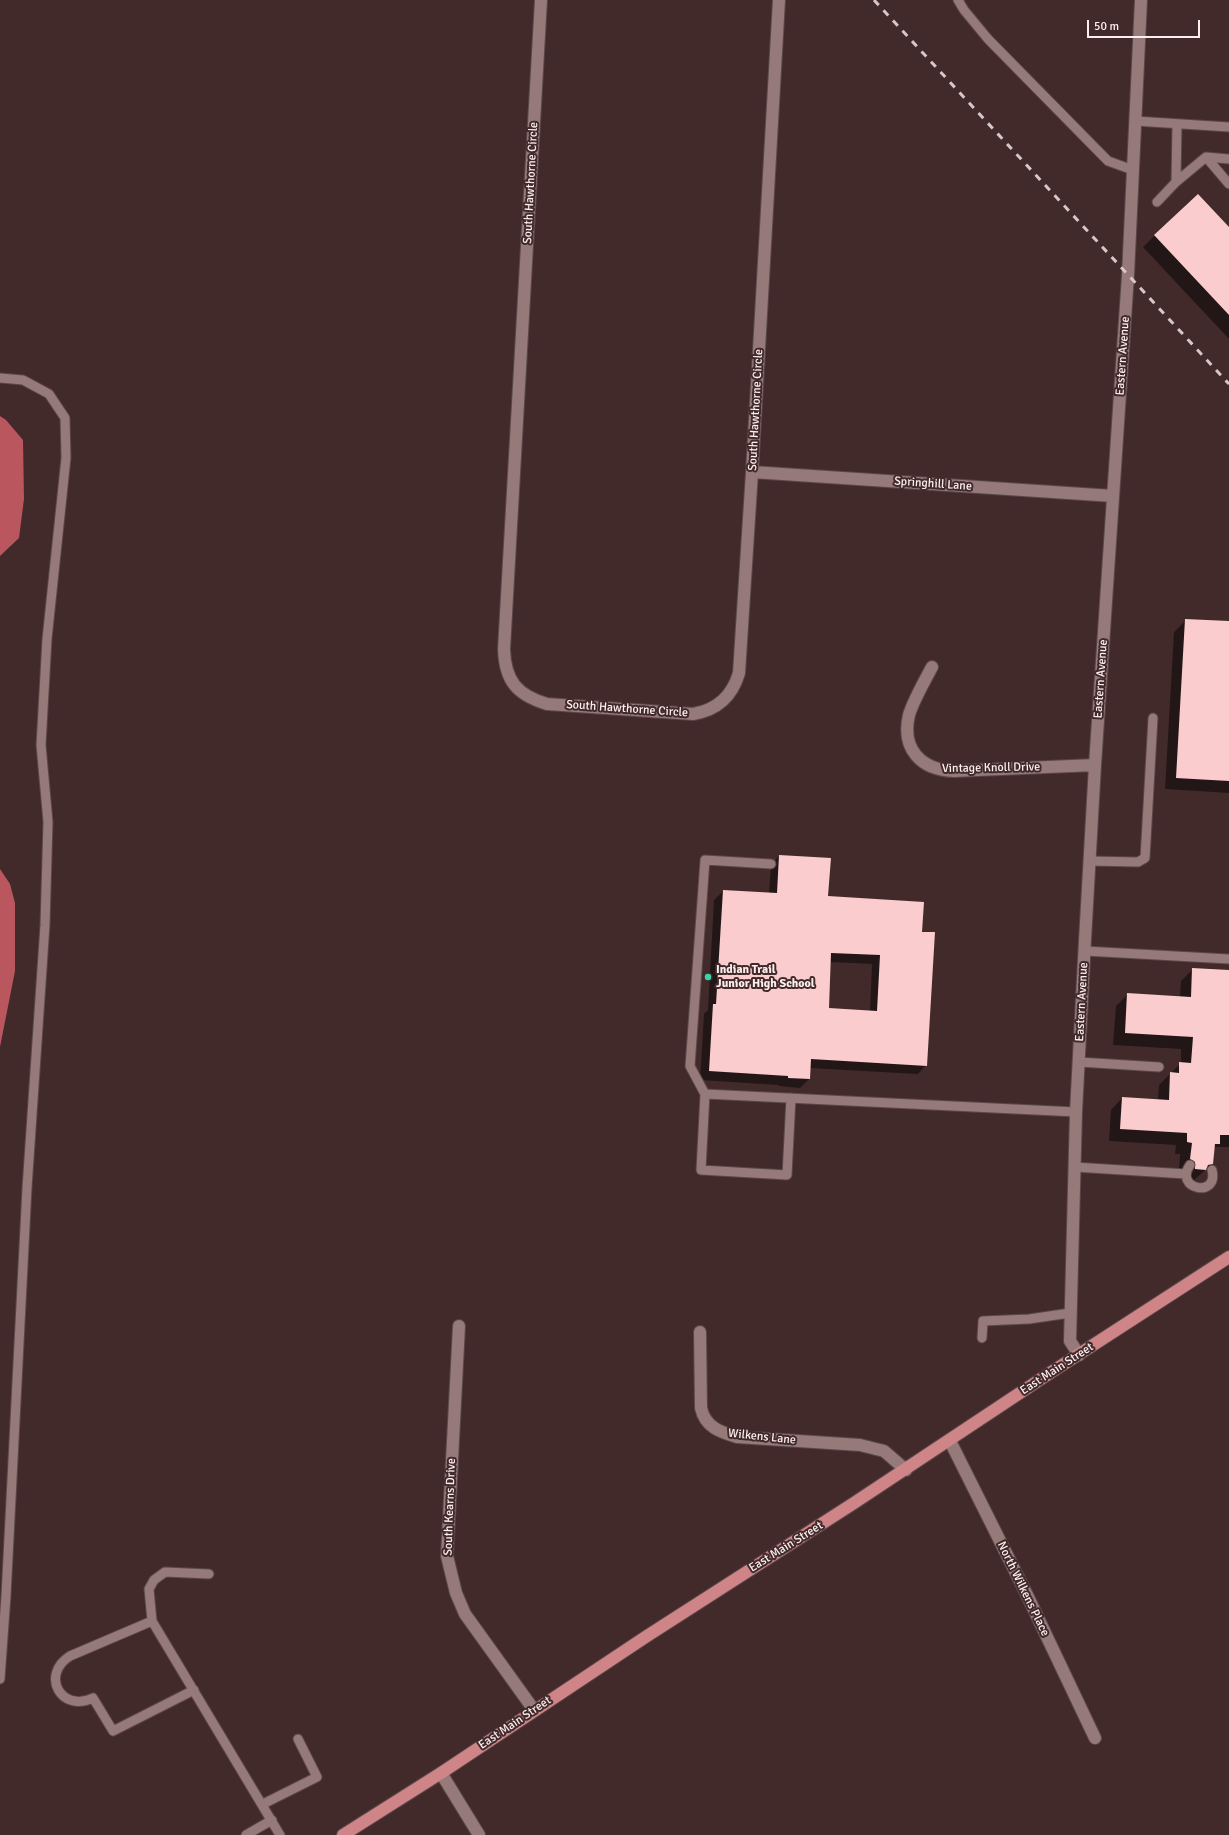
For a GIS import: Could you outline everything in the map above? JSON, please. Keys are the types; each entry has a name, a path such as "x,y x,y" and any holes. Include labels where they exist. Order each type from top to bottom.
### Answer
{"main road":[{"name":"East Main Street","path":"343,1835 441,1773 534,1710 906,1470 1229,1257"}],"street":[{"name":"South Hawthorne Circle","path":"541,0 504,649 506,671 521,692 527,697 547,704 693,714 712,709 726,699 736,683 739,673 779,0"},
{"name":"Eastern Avenue","path":"1079,1355 1070,1341 1076,1112 1095,765 1128,275 1141,0"},
{"name":"Springhill Lane","path":"752,472 1113,496"},
{"name":"Vintage Knoll Drive","path":"932,667 909,714 908,735 912,750 918,759 929,767 940,771 954,771 1095,765"},
{"name":"South Kearns Drive","path":"459,1326 447,1556 450,1572 456,1593 465,1614 534,1710"},
{"name":"Wilkens Lane","path":"700,1332 702,1416 710,1425 720,1432 737,1437 860,1445 884,1451 906,1470"},
{"name":"North Wilkens Place","path":"950,1441 1028,1597 1095,1738"},
{"path":"441,1773 479,1835"}],"lane":[{"path":"958,0 964,10 988,39 1108,161 1133,170"},
{"path":"1135,121 1229,127"},
{"path":"1176,124 1176,182"},
{"path":"1206,157 1229,184"},
{"path":"1157,202 1176,182 1206,157 1229,159"},
{"path":"0,378 23,380 49,394 65,418 66,458 47,639 41,745 48,822 46,925 27,1188 6,1596 0,1679"},
{"path":"1090,861 1138,862 1145,858 1153,718"},
{"path":"770,864 706,860 690,1066 705,1094 701,1170 787,1174 791,1098"},
{"path":"1085,950 1229,959"},
{"path":"1079,1062 1160,1067"},
{"path":"705,1094 1076,1112"},
{"path":"1074,1168 1188,1169 1189,1184 1193,1187 1204,1188 1212,1182 1212,1170"},
{"path":"982,1338 983,1321 1022,1319 1070,1313"},
{"path":"209,1574 165,1572 154,1580 149,1589 152,1621 263,1804 280,1835"},
{"path":"152,1621 63,1660 55,1674 55,1682 58,1690 70,1700 78,1702 93,1698 113,1731 194,1690"},
{"path":"263,1804 317,1777 298,1739"},
{"path":"246,1835 272,1820"}],"shaded area":[{"path":"0,416 6,420 23,440 24,499 19,538 0,556"},
{"path":"0,869 10,884 15,903 15,971 0,1047"}],"building":[{"path":"1198,194 1229,227 1229,315 1154,235"},
{"path":"1185,619 1229,621 1229,781 1176,778"},
{"path":"779,855 831,858 828,896 924,902 922,932 935,932 927,1066 811,1059 810,1079 788,1078 788,1076 709,1071 713,1004 716,1004 723,890 777,893","holes":["831,953 880,955 877,1011 829,1008"]},
{"path":"1192,968 1229,970 1229,1135 1220,1135 1220,1144 1215,1144 1213,1164 1208,1165 1206,1170 1195,1169 1195,1162 1190,1159 1192,1143 1187,1142 1187,1133 1120,1129 1122,1097 1169,1100 1170,1072 1179,1073 1179,1062 1191,1063 1193,1037 1125,1033 1127,993 1191,997"}],"railway":[{"path":"874,0 1229,384"}],"place":[{"name":"Indian Trail Junior High School","path":"708,977"}]}
